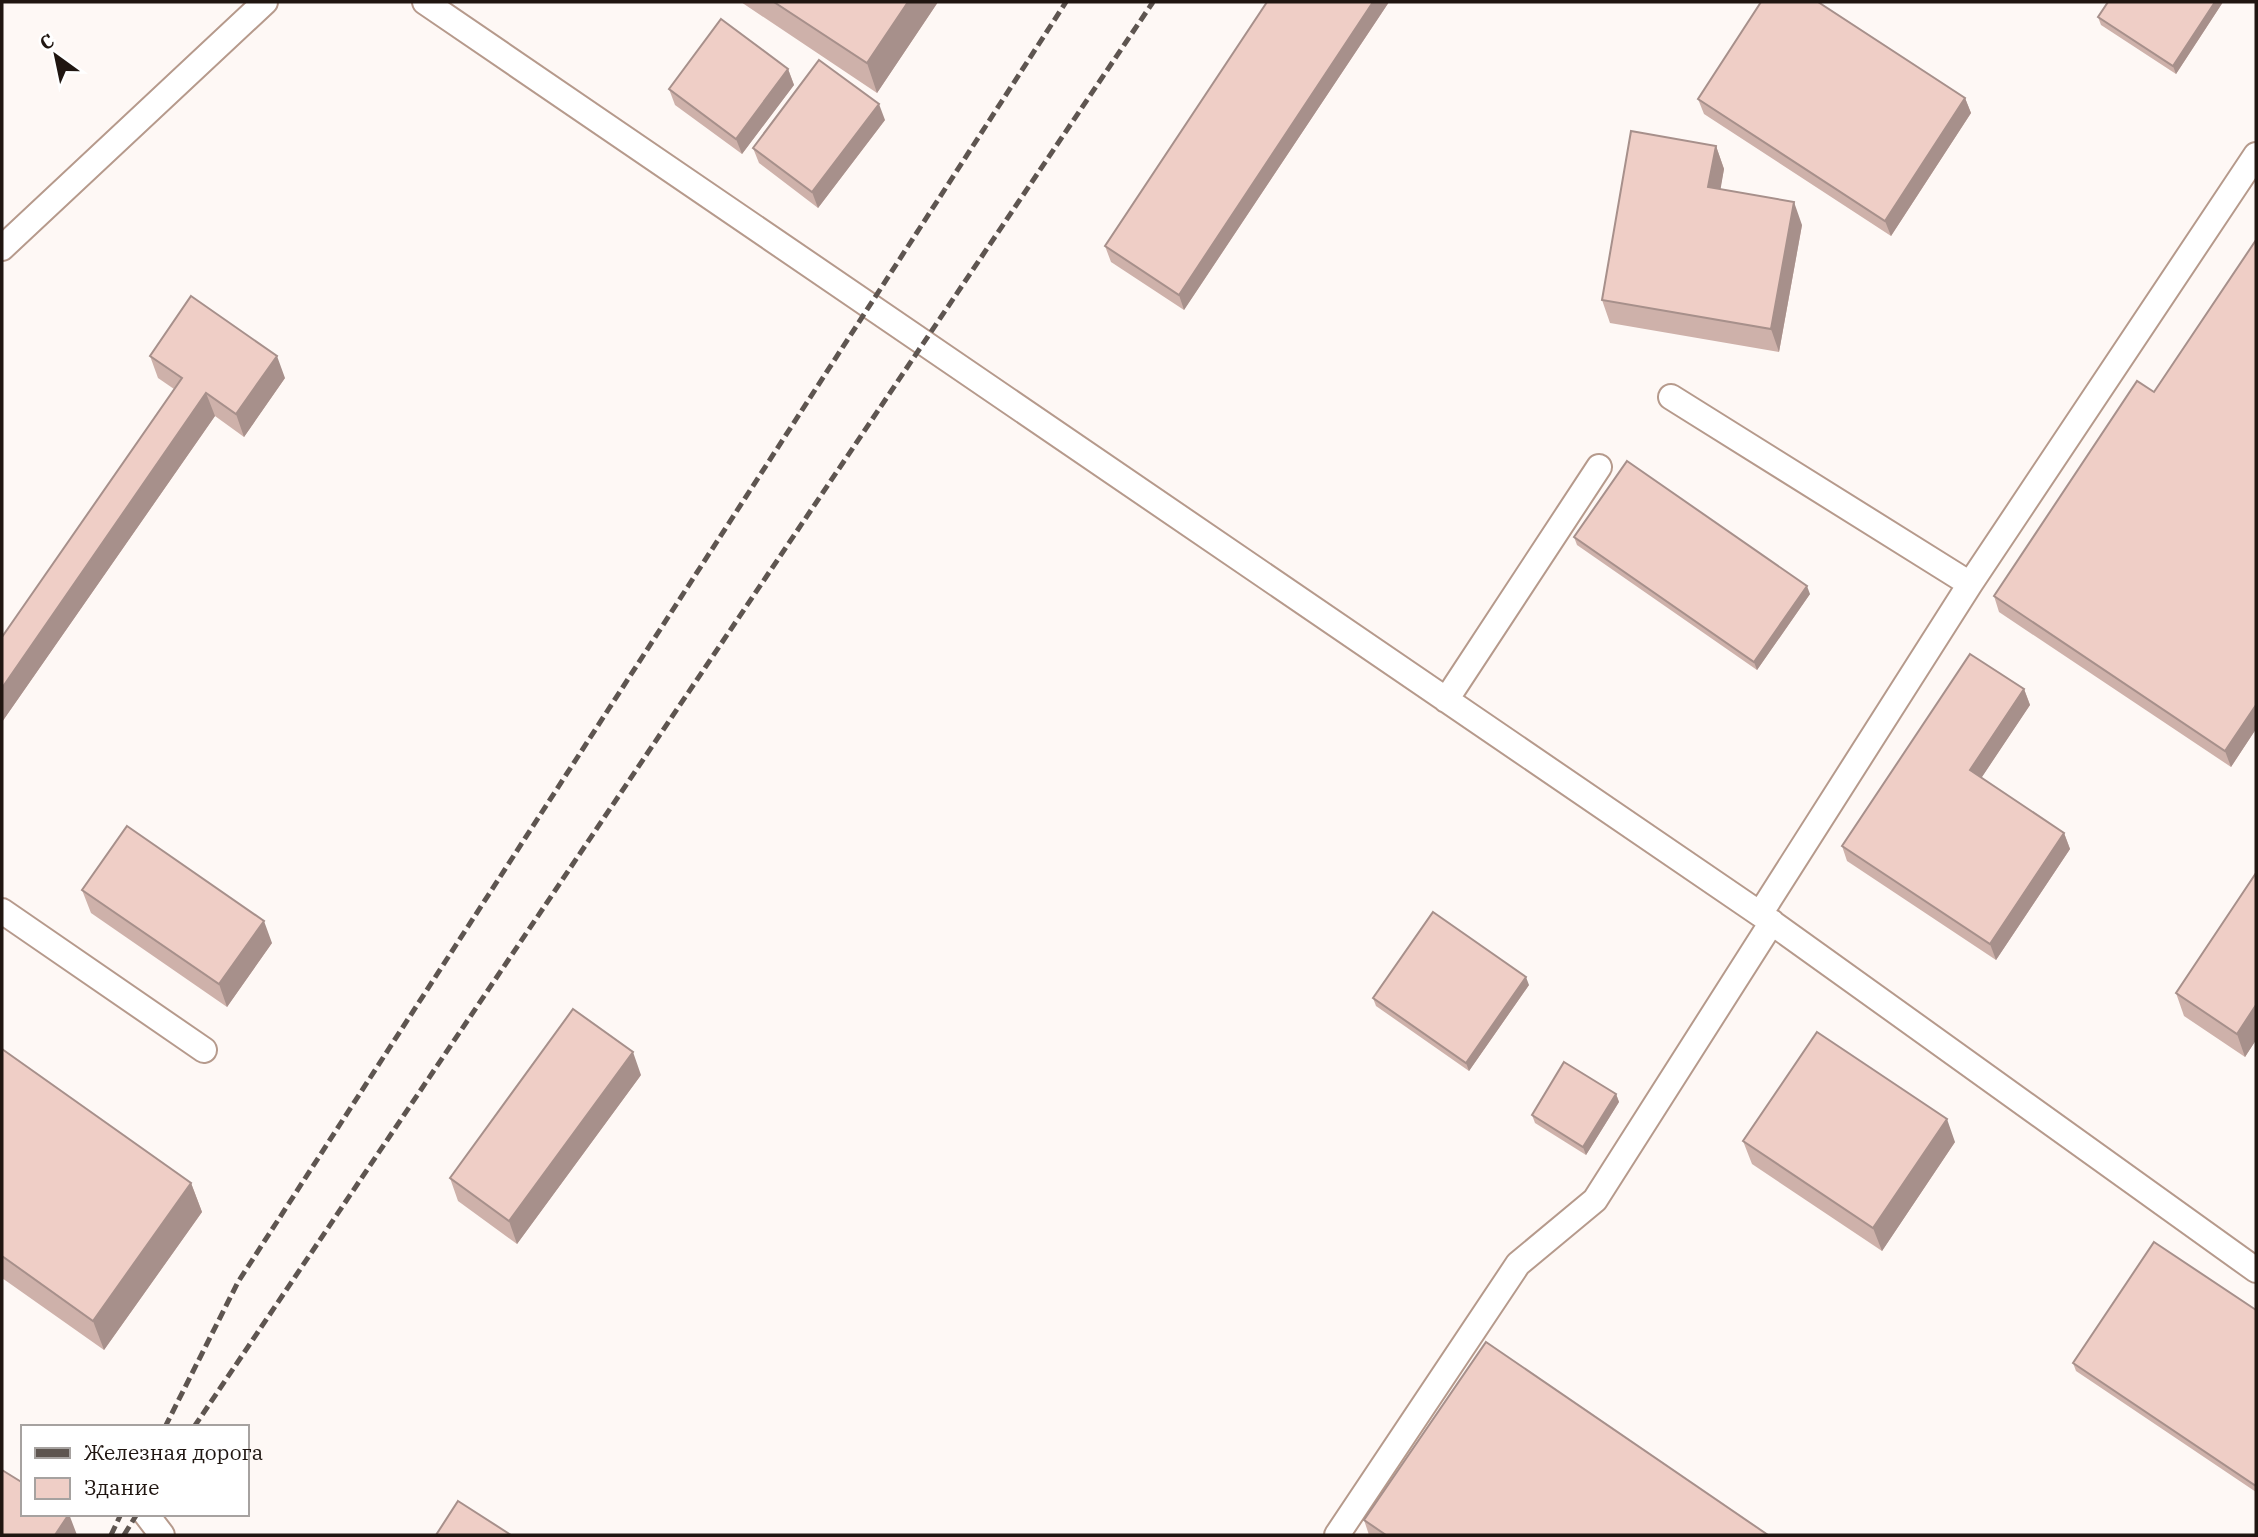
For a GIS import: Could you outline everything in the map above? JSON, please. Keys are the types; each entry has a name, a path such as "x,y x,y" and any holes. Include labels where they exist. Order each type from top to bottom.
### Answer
{"lane":[{"path":"2,248 265,2"},
{"path":"425,2 1766,918 2256,1270"},
{"path":"1337,1535 1518,1264 1595,1200 1970,584 2256,155"},
{"path":"1671,397 1970,584"},
{"path":"1446,700 1599,467"},
{"path":"2,911 204,1050"},
{"path":"148,1516 162,1535"}],"building":[{"path":"774,2 908,2 867,63"},
{"path":"1267,2 1373,2 1179,295 1105,246"},
{"path":"1761,2 1818,2 1965,98 1885,221 1698,99"},
{"path":"2108,2 2215,2 2173,66 2098,17"},
{"path":"721,19 788,69 736,139 669,89"},
{"path":"819,60 879,104 812,192 753,148"},
{"path":"1631,131 1716,146 1708,187 1794,202 1771,329 1602,300"},
{"path":"2256,240 2256,705 2225,751 1994,596 2137,381 2154,392"},
{"path":"191,296 277,356 236,414 206,393 2,688 2,637 182,378 150,356"},
{"path":"1627,461 1807,586 1754,662 1574,537"},
{"path":"1970,654 2024,689 1970,770 2064,833 1990,944 1842,846"},
{"path":"127,826 264,921 219,984 82,890"},
{"path":"2256,873 2256,1005 2237,1034 2176,993"},
{"path":"1433,912 1526,977 1466,1063 1373,998"},
{"path":"573,1009 633,1052 509,1221 450,1178"},
{"path":"1817,1032 1947,1119 1873,1228 1743,1141"},
{"path":"2,1049 191,1183 93,1321 2,1256"},
{"path":"1564,1062 1616,1094 1583,1147 1532,1115"},
{"path":"2154,1242 2256,1310 2256,1486 2073,1363"},
{"path":"1486,1342 1768,1535 1386,1535 1364,1520"},
{"path":"2,1470 21,1482 21,1516 68,1516 55,1535 2,1535"},
{"path":"458,1501 511,1535 436,1535"}],"railway":[{"path":"166,1425 238,1282 1066,2"},
{"path":"195,1425 1153,2"},
{"path":"111,1535 120,1516"},
{"path":"124,1535 136,1516"}]}
